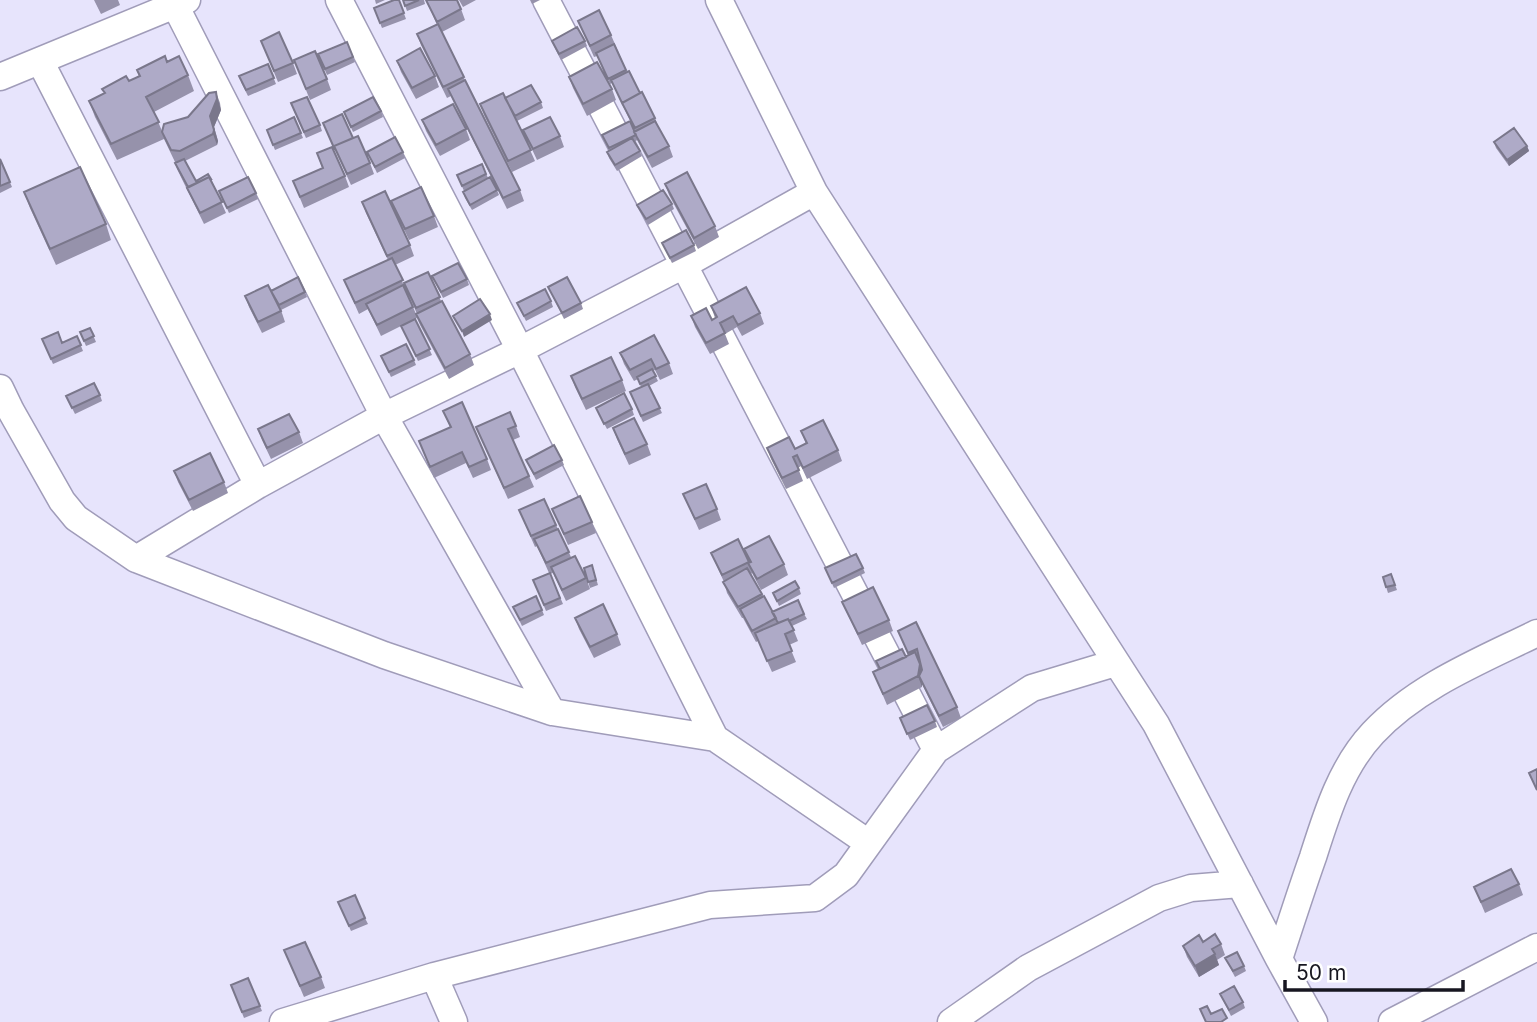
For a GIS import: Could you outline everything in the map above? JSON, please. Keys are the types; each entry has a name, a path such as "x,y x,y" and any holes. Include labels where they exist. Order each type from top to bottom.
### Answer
{"street":[{"path":"339,0 520,350 715,738"},
{"path":"546,0 936,750"},
{"path":"719,0 814,192 1156,724 1314,1022"},
{"path":"0,77 181,3 384,416 552,712"},
{"path":"40,61 258,485"},
{"path":"136,559 258,485 384,416 520,350 684,265 814,192"},
{"path":"4,405 62,501 76,519 136,559 383,655 552,712 715,738 867,842"},
{"path":"1279,959 1326,817 1348,766 1373,733 1412,699 1450,676 1537,633"},
{"path":"283,1022 434,976 710,905 815,898 846,875 867,842 936,750 1032,688 1115,663"},
{"path":"951,1022 1028,968 1159,898 1191,888 1240,884"},
{"path":"1392,1022 1537,947"},
{"path":"434,976 454,1022"}],"building":[{"path":"399,0 404,13 380,23 374,8"},
{"path":"403,0 419,0 405,6"},
{"path":"426,0 457,0 461,9 437,22"},
{"path":"599,10 611,35 590,46 578,21"},
{"path":"438,24 464,77 443,87 417,34"},
{"path":"577,27 585,41 559,54 552,41"},
{"path":"279,32 293,63 274,71 261,41"},
{"path":"347,42 353,57 325,69 318,54"},
{"path":"614,44 626,70 608,79 596,53"},
{"path":"420,48 435,76 412,88 397,61"},
{"path":"315,51 327,79 306,89 294,60"},
{"path":"165,56 167,62 179,56 188,75 146,97 159,122 111,144 89,101 105,93 102,89 126,76 129,81 140,76 137,70"},
{"path":"597,62 612,89 583,104 569,77"},
{"path":"268,64 274,78 246,90 239,76"},
{"path":"629,71 640,93 622,103 611,80"},
{"path":"465,80 520,190 503,198 448,89"},
{"path":"531,85 541,102 515,116 505,98"},
{"path":"216,92 217,99 210,116 213,134 180,151 171,150 162,132 164,124 188,117 209,93"},
{"path":"642,92 655,118 635,128 622,103"},
{"path":"503,93 531,150 508,161 480,104"},
{"path":"307,97 320,125 304,132 291,103"},
{"path":"373,97 381,111 351,127 344,112"},
{"path":"453,104 466,129 436,145 422,120"},
{"path":"342,114 353,138 334,146 335,150 323,123"},
{"path":"294,117 301,133 273,145 267,130"},
{"path":"550,117 560,136 533,149 523,130"},
{"path":"630,121 636,135 609,148 602,135"},
{"path":"655,121 669,146 648,157 634,132"},
{"path":"1514,128 1527,146 1507,160 1494,142"},
{"path":"358,136 370,163 347,174 334,146"},
{"path":"395,137 403,152 375,167 367,152"},
{"path":"632,138 640,151 615,165 607,152"},
{"path":"332,147 345,176 300,197 293,181 323,168 317,153"},
{"path":"0,159 10,182 0,186"},
{"path":"184,159 196,181 208,174 211,179 209,177 188,187 175,163"},
{"path":"482,164 486,174 462,186 457,175"},
{"path":"80,167 106,224 50,249 24,192"},
{"path":"687,172 715,226 694,238 665,184"},
{"path":"209,177 222,202 200,213 187,188"},
{"path":"248,177 256,193 227,208 219,191"},
{"path":"490,177 497,190 470,205 463,192"},
{"path":"421,187 434,216 405,229 391,201"},
{"path":"663,190 672,204 646,219 637,205"},
{"path":"385,191 410,245 387,256 362,202"},
{"path":"686,230 694,245 670,258 662,243"},
{"path":"392,258 403,280 355,303 344,280"},
{"path":"458,263 467,279 441,292 432,276"},
{"path":"428,272 440,297 416,308 404,283"},
{"path":"298,277 305,292 279,305 271,291"},
{"path":"567,277 581,303 562,313 548,287"},
{"path":"268,285 281,311 258,322 245,296"},
{"path":"403,285 413,307 377,325 366,304"},
{"path":"746,287 760,313 738,325 733,316 720,323 725,333 706,343 691,316 706,308 712,320 717,317 711,306"},
{"path":"545,289 551,301 524,316 517,303"},
{"path":"480,299 490,314 462,331 453,316"},
{"path":"442,301 470,354 445,368 416,314"},
{"path":"415,319 430,349 416,356 401,326"},
{"path":"90,328 94,336 84,341 80,332"},
{"path":"58,332 62,343 77,336 81,345 51,359 42,339"},
{"path":"654,335 669,363 656,369 651,359 630,370 620,353"},
{"path":"406,344 414,360 389,372 381,356"},
{"path":"611,357 622,380 582,399 571,376"},
{"path":"652,369 656,376 640,384 637,377"},
{"path":"94,383 100,395 72,408 66,396"},
{"path":"648,384 660,408 641,416 630,392"},
{"path":"624,393 632,409 604,424 596,408"},
{"path":"462,402 487,459 469,467 462,452 430,467 419,441 451,427 443,411"},
{"path":"510,412 516,426 508,429 529,476 504,488 476,427"},
{"path":"289,414 299,432 267,448 258,429"},
{"path":"634,418 647,444 625,454 613,428"},
{"path":"823,420 838,450 803,468 797,455 793,457 799,470 782,478 767,448 789,437 795,449 807,443 801,431"},
{"path":"554,445 562,460 534,474 526,460"},
{"path":"210,453 224,482 189,500 174,471"},
{"path":"706,484 717,509 695,519 683,494"},
{"path":"580,496 592,522 564,534 552,509"},
{"path":"544,499 556,525 531,536 519,510"},
{"path":"558,529 569,552 546,563 534,539"},
{"path":"769,536 784,564 757,579 744,549"},
{"path":"738,539 749,562 722,575 711,553"},
{"path":"856,554 863,568 832,583 825,568"},
{"path":"575,556 586,578 562,590 551,567"},
{"path":"592,565 596,580 588,582 584,568"},
{"path":"747,568 762,594 738,607 723,582"},
{"path":"550,573 560,598 544,605 533,580"},
{"path":"1391,574 1395,585 1386,587 1383,577"},
{"path":"795,581 799,588 777,601 773,593"},
{"path":"873,587 889,620 858,634 842,602"},
{"path":"536,596 542,610 520,620 513,607"},
{"path":"764,596 776,618 752,631 740,609"},
{"path":"798,600 804,614 778,623 772,612"},
{"path":"603,604 617,634 590,647 575,618"},
{"path":"788,619 794,630 785,634 792,651 767,661 755,633"},
{"path":"916,622 957,707 939,716 919,676 922,670 917,649 908,653 898,631"},
{"path":"902,649 906,657 880,669 876,661"},
{"path":"915,652 920,664 918,676 883,694 873,672"},
{"path":"927,705 935,721 907,734 900,718"},
{"path":"1537,769 1537,790 1529,773"},
{"path":"1511,869 1519,884 1481,902 1474,887"},
{"path":"355,895 365,918 349,926 338,902"},
{"path":"1215,934 1221,944 1212,949 1215,954 1195,966 1183,946 1199,935 1203,942"},
{"path":"305,942 321,977 300,986 284,950"},
{"path":"1237,952 1244,966 1233,971 1225,958"},
{"path":"248,978 260,1006 242,1012 231,985"},
{"path":"1234,986 1243,1002 1229,1010 1220,994"},
{"path":"1207,1006 1211,1014 1222,1009 1227,1018 1221,1022 1206,1022 1200,1009"}]}
